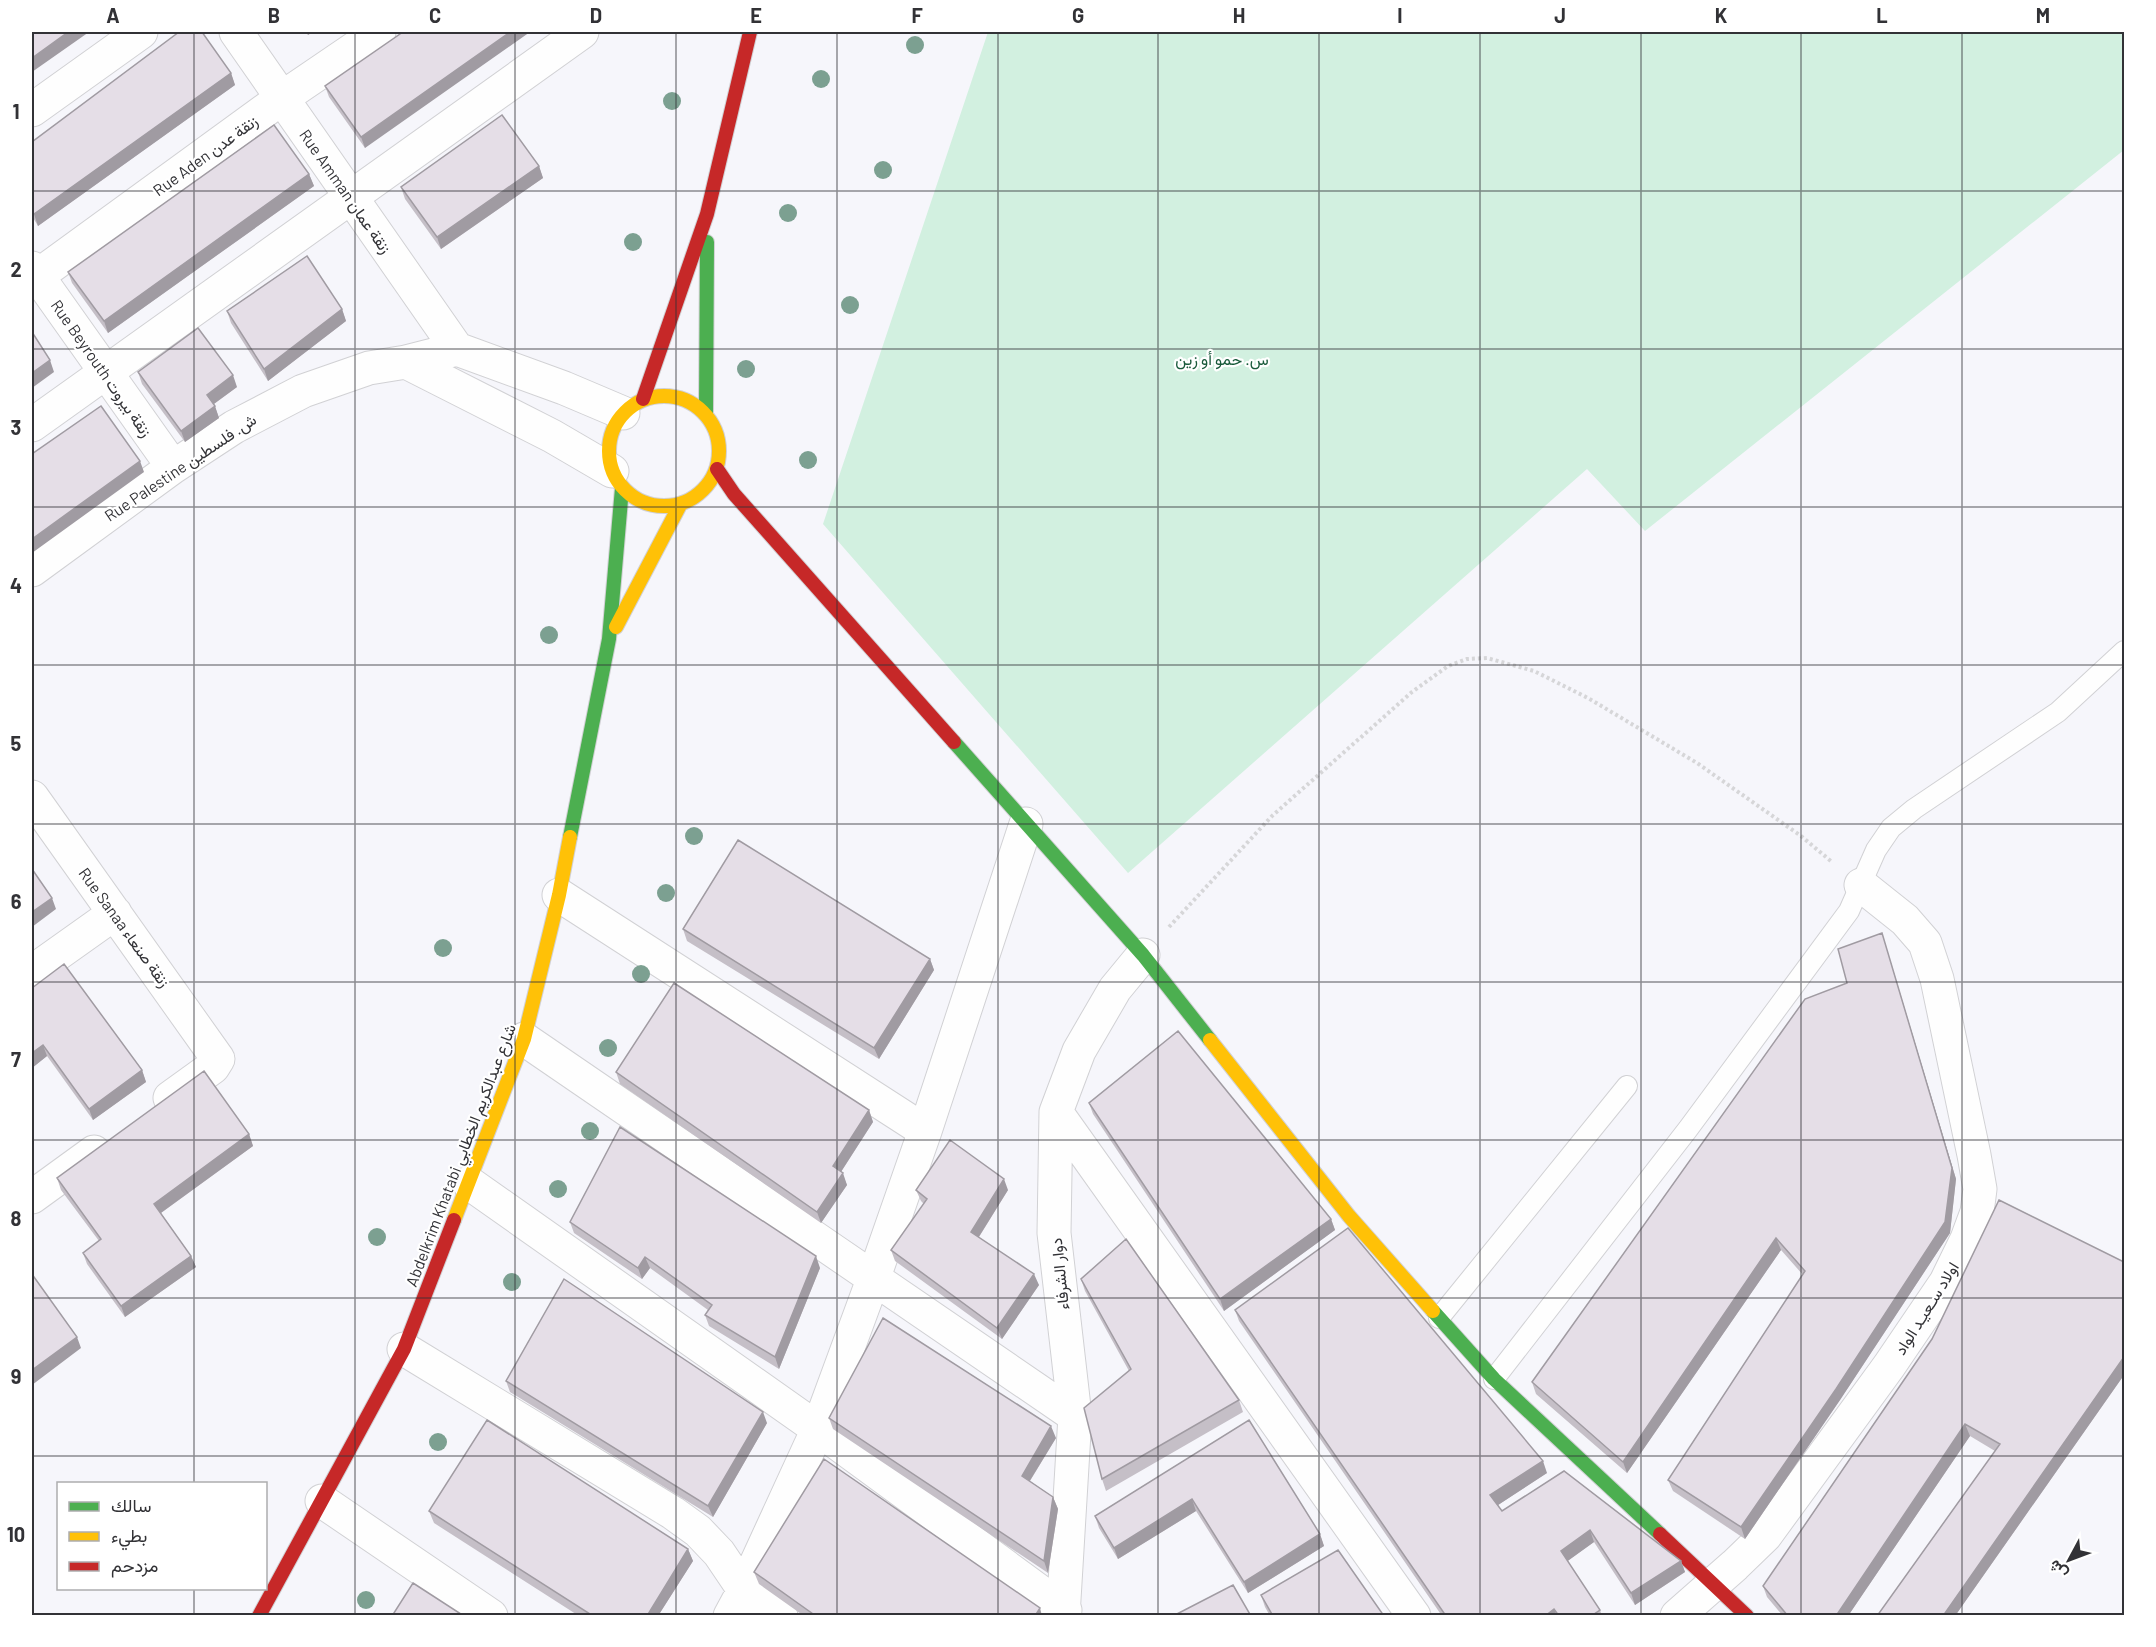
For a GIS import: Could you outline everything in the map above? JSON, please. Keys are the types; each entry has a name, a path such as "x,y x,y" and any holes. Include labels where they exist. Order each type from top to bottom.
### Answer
{"main road":[{"path":"633,406 666,395 687,400 706,414 716,431 720,449 717,469 709,484 696,497 680,505 659,507 639,501 617,480 608,451 612,430 633,406 707,214 750,32"},
{"path":"706,414 707,214"},
{"path":"717,469 734,494 1143,955 1349,1216 1438,1318 1494,1378 1747,1616"},
{"name":"Abdelkrim Khatabi شارع عبدالكريم الخطابي","path":"259,1616 404,1349 524,1039 559,895 609,639 617,480"},
{"name":"Abdelkrim Khatabi شارع عبدالكريم الخطابي","path":"609,639 680,505"}],"street":[{"path":"32,110 141,32"},
{"name":"Rue Amman زنقة عمان","path":"236,32 457,349"},
{"name":"Rue Aden زنقة عدن","path":"33,275 379,32"},
{"path":"32,424 582,32"},
{"name":"Rue Beyrouth زنقة بيروت","path":"33,275 173,467"},
{"path":"457,349 564,388 633,406"},
{"name":"Rue Palestine ش. فلسطين","path":"32,570 173,467 234,427 303,392 369,368 406,362 457,349"},
{"path":"406,362 552,436 617,480"},
{"name":"Rue Sanaa زنقة صنعاء","path":"35,808 115,914 218,1059 213,1067 146,1115"},
{"path":"737,1603 818,1429 926,1131 1026,824"},
{"name":"اولاد سـعيـد الواد","path":"1677,1616 1765,1536 1889,1366 1946,1282 1977,1212 1980,1189 1937,979 1928,952 1905,920 1861,885"},
{"path":"559,895 926,1131"},
{"path":"32,972 115,914"},
{"name":"دوار الشرفاء","path":"1064,1612 1075,1416 1054,1233 1056,1112 1079,1051 1116,989 1143,955"},
{"path":"524,1039 1075,1416"},
{"path":"1056,1112 1414,1616"},
{"path":"32,1197 117,1135"},
{"path":"469,1183 818,1429 1064,1612"},
{"path":"404,1349 673,1513 698,1531 719,1553 737,1603"},
{"path":"322,1501 491,1616"},
{"path":"737,1603 781,1616"}],"lane":[{"path":"1494,1378 1702,1110 1849,911 1876,850 1891,828 1914,809 2058,712 2124,651"},
{"path":"1438,1318 1627,1086"}],"path":[{"path":"1143,955 1272,816 1412,692 1448,666 1467,658 1487,658 1534,671 1588,698 1697,763 1802,836 1861,885"}],"green space":[{"name":"س. حمو أو زين","path":"988,32 2124,32 2124,150 1645,531 1587,469 1128,873 823,524"}],"building":[{"path":"32,32 68,32 32,58"},
{"path":"179,32 202,32 231,73 34,214 32,211 32,142"},
{"path":"403,32 510,32 361,137 325,86"},
{"path":"502,115 539,166 437,237 401,187"},
{"path":"274,125 309,174 104,321 68,272"},
{"path":"307,256 342,309 264,369 227,311"},
{"path":"198,328 233,375 207,395 215,406 181,431 138,372"},
{"path":"32,332 50,360 32,373"},
{"path":"101,406 140,461 32,539 32,454"},
{"path":"738,840 930,959 874,1048 683,929"},
{"path":"32,869 52,898 32,912"},
{"path":"1882,933 1952,1168 1945,1222 1836,1389 1741,1527 1668,1480 1805,1271 1776,1238 1623,1462 1532,1382 1805,999 1847,983 1838,949"},
{"path":"64,964 142,1070 89,1109 43,1045 32,1053 32,988"},
{"path":"674,983 869,1110 833,1166 843,1173 817,1212 616,1072"},
{"path":"1178,1031 1331,1219 1220,1299 1089,1103"},
{"path":"204,1071 249,1134 154,1204 191,1256 121,1306 83,1253 101,1239 57,1178"},
{"path":"620,1127 816,1256 775,1357 705,1315 712,1305 645,1257 638,1268 570,1222"},
{"path":"950,1140 1004,1179 971,1232 1034,1274 997,1328 891,1250 927,1199 916,1190"},
{"path":"1999,1200 2124,1262 2124,1357 1943,1616 1877,1616 2000,1444 1965,1424 1836,1616 1788,1616 1763,1586 1932,1339"},
{"path":"1348,1228 1543,1461 1490,1495 1502,1511 1564,1471 1681,1561 1631,1593 1590,1530 1561,1551 1600,1610 1591,1616 1559,1616 1554,1609 1545,1616 1446,1616 1235,1310"},
{"path":"1126,1239 1239,1400 1102,1479 1084,1408 1131,1369 1081,1279"},
{"path":"34,1277 77,1337 32,1370 32,1279"},
{"path":"564,1279 763,1412 708,1506 506,1381"},
{"path":"883,1318 1051,1426 1022,1476 1053,1497 1044,1561 829,1418"},
{"path":"487,1420 688,1549 647,1616 593,1616 429,1511"},
{"path":"1249,1420 1320,1534 1244,1582 1192,1499 1114,1548 1095,1516"},
{"path":"824,1459 1040,1608 1035,1616 816,1616 754,1572"},
{"path":"1338,1550 1384,1616 1273,1616 1261,1595"},
{"path":"413,1583 464,1616 392,1616"},
{"path":"1233,1585 1251,1616 1173,1616"}],"traffic: fast":[{"path":"706,413 707,242"},
{"path":"570,837 609,639 622,488"},
{"path":"954,742 1143,955 1210,1040"},
{"path":"1433,1311 1494,1379 1660,1534"}],"traffic: slow":[{"path":"664,396 685,400 703,412 715,430 719,451 715,472 703,490 685,502 664,506 643,502 625,490 613,472 609,451 613,430 625,412 643,400 664,396"},
{"path":"616,627 680,505"},
{"path":"454,1220 524,1039 559,895 570,837"},
{"path":"1210,1040 1349,1216 1433,1311"}],"traffic: jam":[{"path":"643,399 707,214 750,32"},
{"path":"717,469 734,494 954,742"},
{"path":"259,1616 404,1349 454,1220"},
{"path":"1660,1534 1747,1616"}]}
